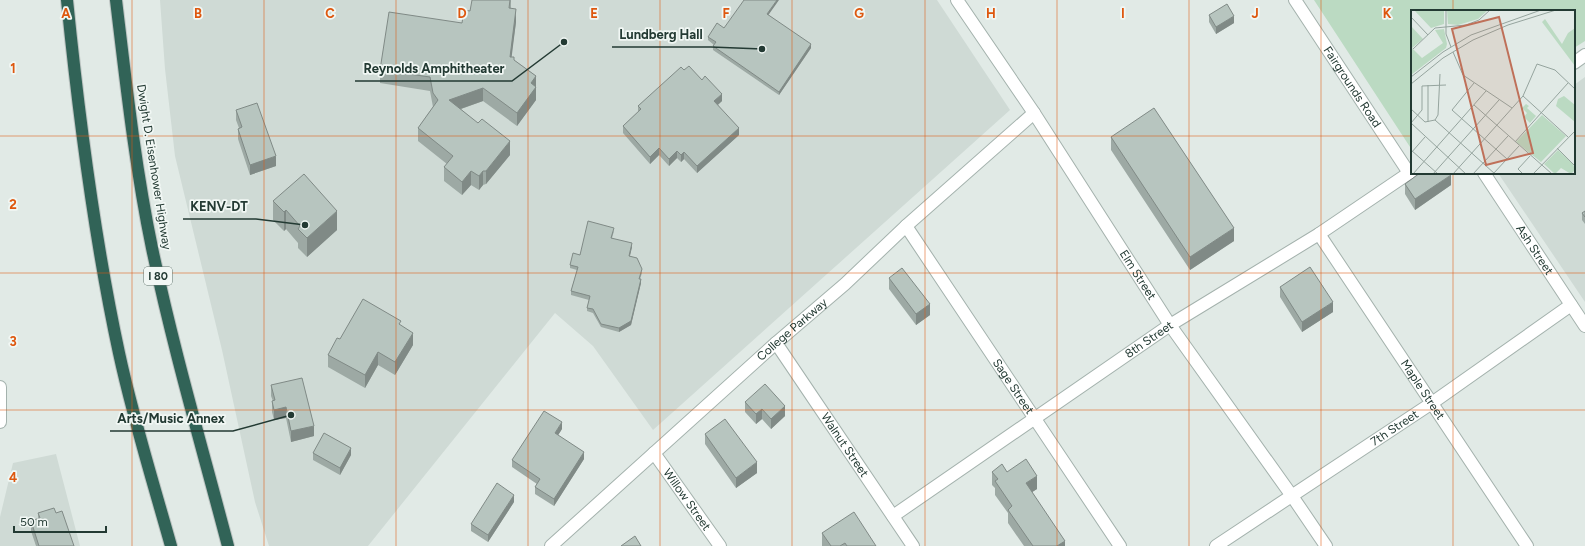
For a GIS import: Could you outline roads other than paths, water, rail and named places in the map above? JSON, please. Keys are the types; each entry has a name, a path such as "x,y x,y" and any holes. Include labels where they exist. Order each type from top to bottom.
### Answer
{"highway":[{"path":"67,0 77,103 97,241 119,354 171,546"},
{"name":"Dwight D. Eisenhower Highway","path":"116,0 137,161 152,247 176,353 228,546"}],"street":[{"name":"Elm Street","path":"956,0 1034,113 1170,325 1326,546"},
{"name":"Fairgrounds Road","path":"1295,0 1410,172"},
{"path":"1575,61 1585,55"},
{"name":"College Parkway","path":"551,546 845,284 906,226 1034,113"},
{"name":"8th Street","path":"893,516 1170,325 1320,234 1410,172"},
{"name":"Ash Street","path":"1485,174 1585,326"},
{"name":"Sage Street","path":"906,226 1120,546"},
{"name":"Maple Street","path":"1320,234 1527,546"},
{"name":"7th Street","path":"1216,546 1432,403 1571,305"},
{"name":"Walnut Street","path":"776,344 913,546"},
{"path":"0,387 0,422"},
{"name":"Willow Street","path":"654,453 720,546"}],"place":[{"name":"Reynolds Amphitheater","path":"564,42"},
{"name":"Lundberg Hall","path":"762,49"},
{"name":"KENV-DT","path":"305,225"},
{"name":"Arts/Music Annex","path":"291,415"}]}
